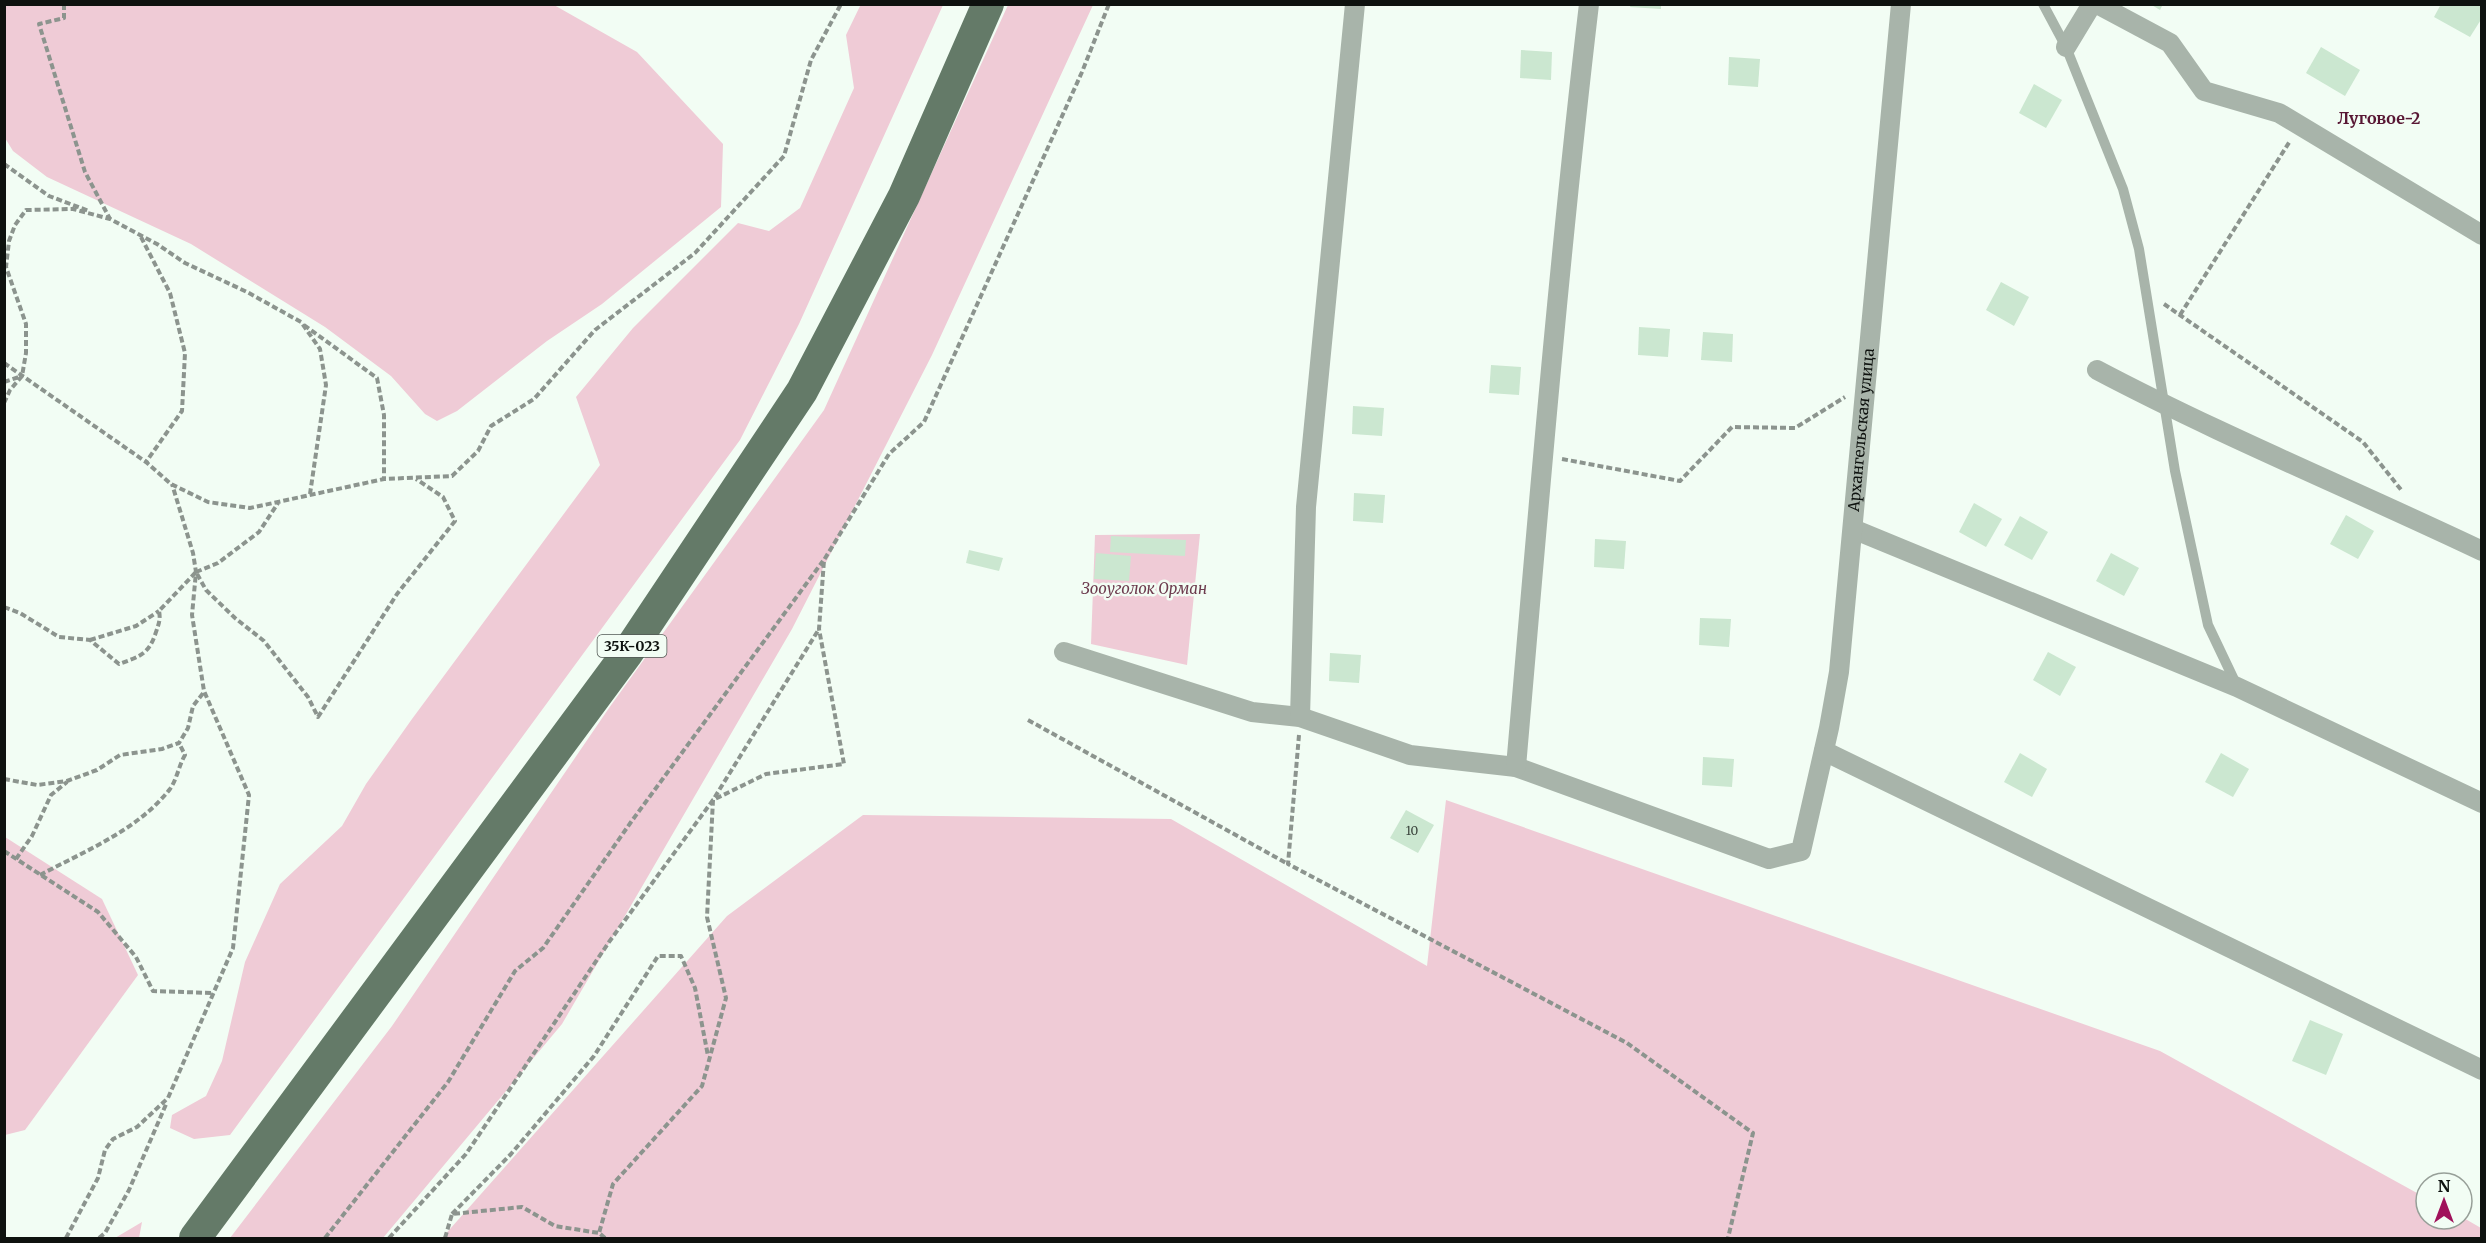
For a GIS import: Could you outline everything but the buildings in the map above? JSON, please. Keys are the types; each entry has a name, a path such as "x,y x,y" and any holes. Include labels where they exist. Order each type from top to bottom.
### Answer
{"main road":[{"name":"35К-023","path":"195,1239 626,655 807,384 904,196 988,4"}],"street":[{"path":"1300,717 1306,507 1355,4"},
{"path":"1064,652 1252,712 1300,717 1410,755 1516,767 1543,455 1575,122 1589,4"},
{"name":"Архангельская улица","path":"1516,767 1770,859 1801,851 1839,672 1901,4"},
{"path":"2067,47 2092,4"},
{"path":"2097,4 2170,43 2204,91 2279,113 2481,235"},
{"path":"2097,370 2165,406 2481,550"},
{"path":"1853,529 2238,687 2481,802"},
{"path":"1824,751 2481,1070"}],"lane":[{"path":"2043,4 2067,47 2123,189 2139,249 2175,471 2208,625 2238,687"}],"path":[{"path":"64,4 64,18 39,24 84,172 110,219"},
{"path":"4,363 146,462 171,484 208,502 250,508 384,479 452,476 478,451 491,426 534,399 595,330 695,253 784,156 811,60 841,4"},
{"path":"325,1239 448,1082 515,971 543,948 631,822 824,560 889,453 924,422 1082,72 1109,4"},
{"path":"2180,315 2300,125"},
{"path":"4,164 49,196 110,219 157,244 185,263 247,292 301,322 377,378 384,415 384,479"},
{"path":"4,404 10,390 22,376 26,353 26,324 6,267 9,241 15,225 26,210 74,209 110,219"},
{"path":"140,236 170,293 185,353 182,411 146,462"},
{"path":"2146,291 2363,442 2429,526"},
{"path":"301,322 320,348 326,385 310,494"},
{"path":"4,382 22,376"},
{"path":"1543,455 1680,481 1732,427 1795,428 1866,384"},
{"path":"196,572 206,590 235,618 264,641 309,697 318,717 397,594 432,546 455,521 443,497 414,478"},
{"path":"99,1239 105,1233 129,1190 233,948 249,795 204,691 192,615 196,572 193,552 171,484"},
{"path":"4,607 20,613 59,637 90,640 136,626 159,611 196,572 218,563 259,532 278,503"},
{"path":"713,800 766,774 844,764 819,628 824,560"},
{"path":"90,640 119,664 138,657 151,648 161,619 159,611"},
{"path":"389,1239 466,1154 609,942 713,800 819,628"},
{"path":"4,779 37,785 67,781 97,770 120,755 162,749 179,743 188,728 194,706 204,691"},
{"path":"1288,864 1300,717"},
{"path":"1028,720 1288,864 1627,1043 1753,1133 1728,1239"},
{"path":"40,875 138,820 155,806 172,786 185,755 179,743"},
{"path":"16,859 32,836 51,795 67,781"},
{"path":"600,1233 613,1184 702,1086 726,998 707,917 713,800"},
{"path":"4,851 98,912 136,957 153,991 213,993"},
{"path":"445,1239 452,1214 511,1154 594,1056 658,956 681,956 695,988 709,1059"},
{"path":"66,1239 98,1178 105,1150 113,1139 137,1127 168,1098"},
{"path":"452,1214 522,1207 555,1226 600,1233 605,1239"}],"green space":[{"path":"861,4 943,5 799,324 740,440 230,1135 194,1139 170,1128 172,1115 206,1096 222,1061 245,962 280,884 342,826 366,784 412,719 600,465 576,397 633,328 738,223 769,231 800,208 854,88 846,35"},
{"path":"4,5 554,5 637,52 723,144 721,207 602,304 547,341 457,411 437,421 425,414 391,376 325,327 191,244 47,177 13,151 5,138"},
{"path":"1008,5 1093,5 932,355 792,629 562,1024 383,1238 230,1238 392,1026 609,708 824,410"},
{"name":"Зооуголок Орман","path":"1200,534 1187,665 1091,644 1095,535"},
{"path":"1446,800 2160,1051 2414,1191 2414,1231 2474,1231 2474,1224 2481,1228 2481,1238 442,1238 727,916 863,815 1171,819 1427,966"},
{"path":"5,837 102,899 138,975 25,1130 5,1135"},
{"path":"142,1222 139,1238 115,1238"}],"district":[{"name":"Луговое-2","path":"2379,118"}]}
